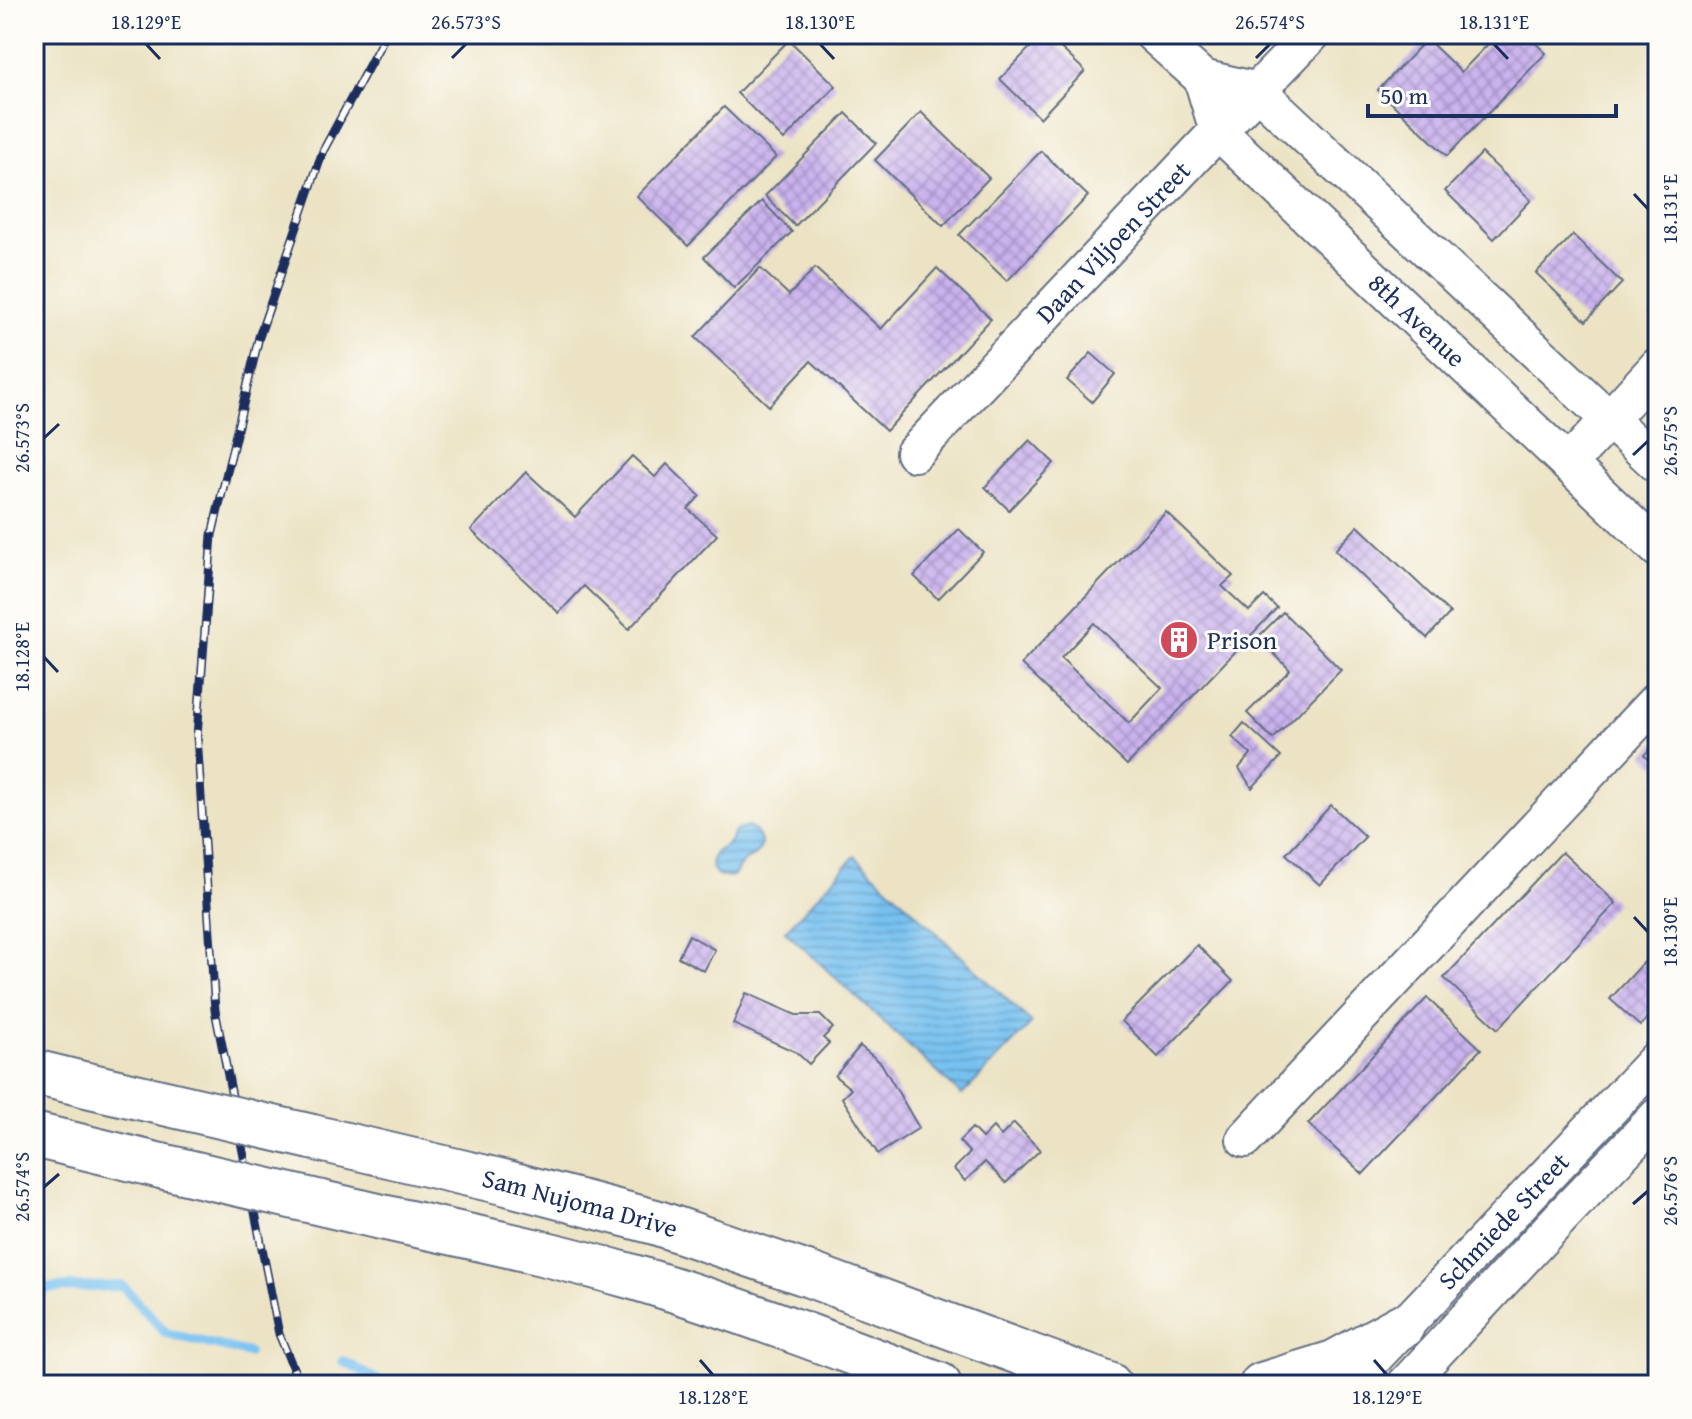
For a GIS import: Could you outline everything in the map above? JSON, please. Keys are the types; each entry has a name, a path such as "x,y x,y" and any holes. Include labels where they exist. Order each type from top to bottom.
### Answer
{"main road":[{"name":"Sam Nujoma Drive","path":"34,1072 503,1182 655,1222 810,1275 1109,1385"},
{"path":"34,1135 632,1277 730,1308 939,1385"},
{"path":"1262,1385 1334,1363 1402,1326"}],"street":[{"path":"1153,34 1202,78 1258,91 1658,465"},
{"name":"Daan Viljoen Street","path":"914,453 1312,34"},
{"name":"8th Avenue","path":"1202,78 1218,131 1658,549"},
{"path":"1568,464 1658,366"},
{"path":"1245,1139 1658,699"},
{"name":"Schmiede Street","path":"1348,1385 1658,1058"},
{"name":"Schmiede Street","path":"1405,1385 1658,1116"}],"water":[{"path":"748,827 760,838 759,850 730,877 718,876 711,866 715,853 729,843 734,831"},
{"path":"855,856 1032,1023 962,1095 785,931"}],"building":[{"path":"1043,34 1085,71 1040,118 1000,79"},
{"path":"1498,34 1526,34 1546,53 1447,156 1378,90 1427,39 1461,72"},
{"path":"789,40 836,86 784,140 737,93"},
{"path":"724,107 776,157 688,246 637,196"},
{"path":"921,112 989,178 943,226 875,160"},
{"path":"846,113 876,143 795,226 765,196"},
{"path":"1041,151 1088,196 1007,281 959,235"},
{"path":"1482,153 1531,200 1494,239 1445,191"},
{"path":"762,201 792,232 734,288 704,257"},
{"path":"1573,235 1622,283 1586,321 1536,273"},
{"path":"760,268 789,295 815,268 881,329 937,268 991,319 886,431 811,361 769,406 695,337"},
{"path":"1091,353 1115,374 1092,402 1067,380"},
{"path":"1030,440 1054,463 1009,510 985,487"},
{"path":"632,456 655,477 667,464 700,496 688,509 717,535 629,629 584,586 559,613 471,530 526,472 575,517"},
{"name":"Prison","path":"1166,512 1233,576 1222,586 1249,611 1264,596 1277,608 1127,765 1021,664","holes":["1094,623 1162,688 1129,723 1061,658"]},
{"path":"1358,526 1450,613 1427,638 1335,550"},
{"path":"959,529 983,552 938,599 914,576"},
{"path":"1283,612 1341,670 1273,739 1247,713 1290,670 1258,637"},
{"path":"1244,723 1281,757 1252,788 1239,768 1251,754 1232,737"},
{"path":"1658,741 1658,768 1644,755"},
{"path":"1331,805 1365,837 1320,885 1286,854"},
{"path":"1562,852 1616,903 1498,1029 1444,978"},
{"path":"689,935 715,950 704,971 678,957"},
{"path":"1197,945 1233,981 1158,1057 1122,1021"},
{"path":"1658,947 1658,1006 1640,1026 1610,999"},
{"path":"746,993 796,1015 820,1015 833,1028 823,1038 829,1043 809,1064 796,1052 733,1024"},
{"path":"1427,998 1481,1049 1363,1174 1308,1124"},
{"path":"860,1046 881,1063 919,1128 878,1154 842,1098 851,1089 835,1076"},
{"path":"1014,1123 1040,1150 1006,1183 985,1162 965,1181 954,1169 970,1153 959,1141 972,1128 982,1138 993,1127 1001,1136"}],"waterway":[{"path":"34,1300 47,1288 123,1286 166,1333 248,1353"},
{"path":"343,1361 386,1385"}],"railway":[{"path":"300,1385 279,1334 215,1010 197,736 212,535 259,337 323,151 386,34"}],"place":[{"name":"Prison","path":"1179,640"}]}
